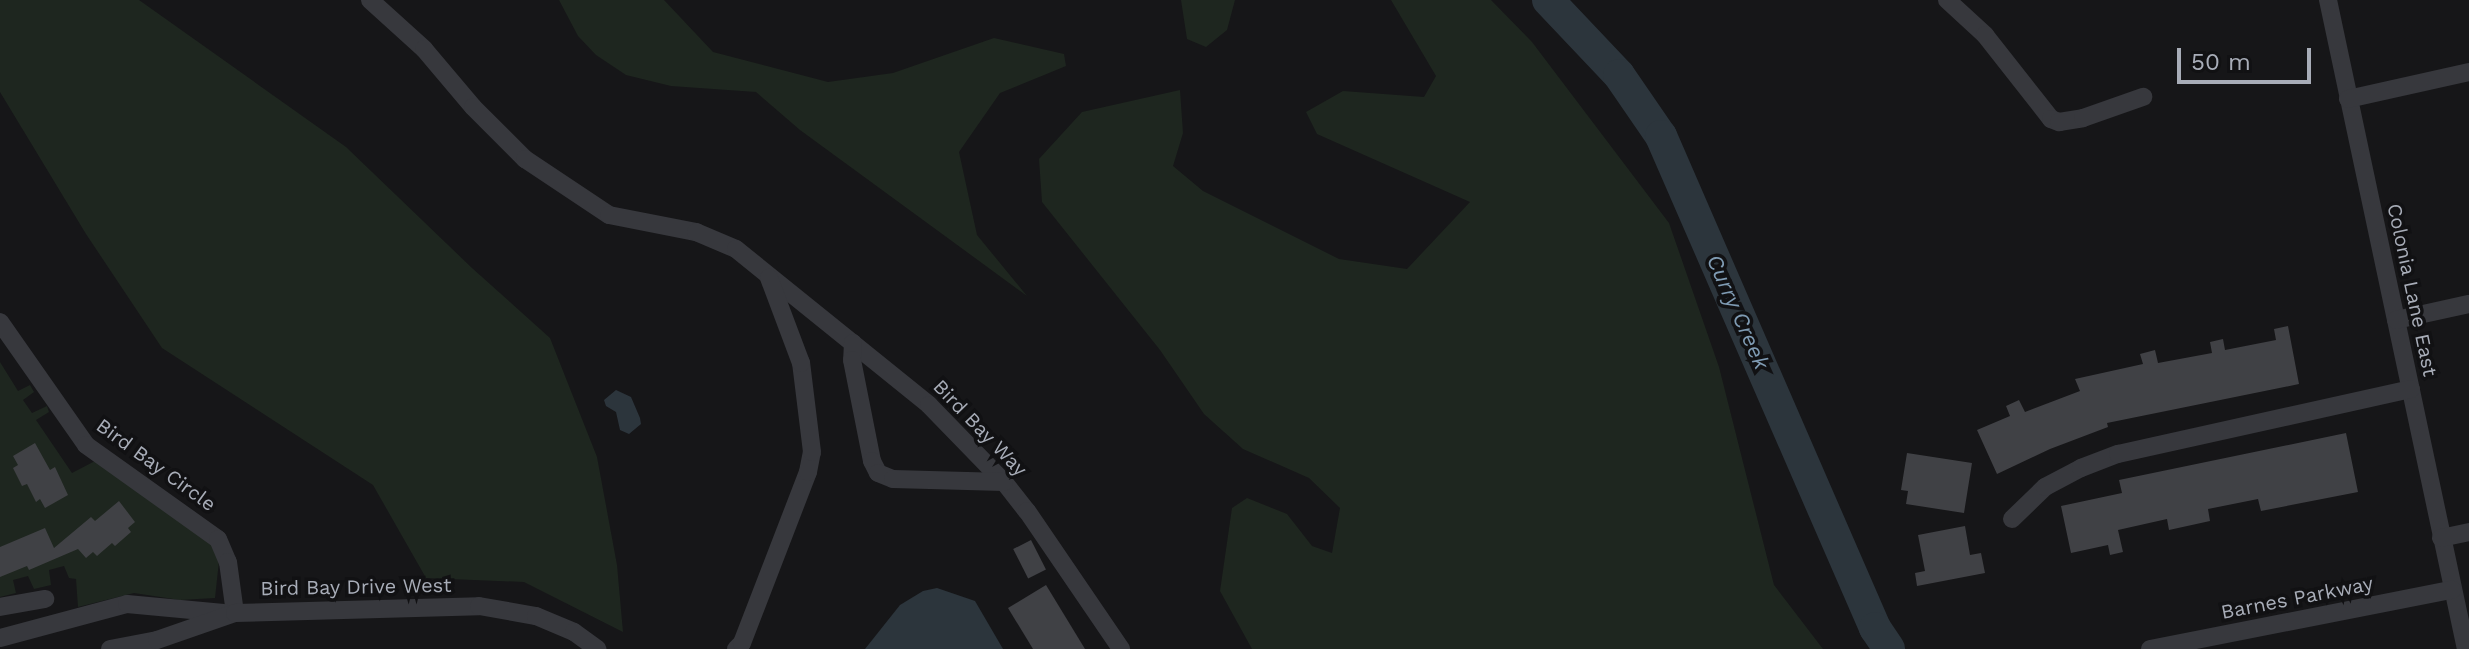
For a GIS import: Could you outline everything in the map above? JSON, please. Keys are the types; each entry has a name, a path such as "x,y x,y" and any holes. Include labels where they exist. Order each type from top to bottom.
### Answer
{"street":[{"name":"Bird Bay Way","path":"370,0 424,49 473,107 525,159 596,209 718,238 768,274 929,405 1004,482 1121,649"},
{"path":"1947,0 1985,35 2051,119 2059,122 2083,118 2143,97"},
{"name":"Colonia Lane East","path":"2328,0 2466,649"},
{"path":"2348,99 2469,72"},
{"path":"736,649 742,643 808,472 812,452 801,363 768,274"},
{"path":"2396,320 2469,304"},
{"name":"Bird Bay Circle","path":"0,322 86,445 218,539 228,562 235,613"},
{"path":"853,343 852,360 869,447 878,473 893,479 1004,482"},
{"path":"2012,519 2045,487 2081,468 2118,454 2411,389"},
{"path":"2441,538 2469,532"},
{"name":"Colonia Lane East","path":"2452,590 2459,649"},
{"name":"Barnes Parkway","path":"2150,649 2452,590"},
{"path":"0,607 45,599"},
{"path":"0,638 127,604 235,613"},
{"name":"Bird Bay Drive West","path":"110,649 157,640 235,613 510,609 556,623 597,649"}],"shaded area":[{"path":"0,0 139,0 346,147 550,338 597,457 617,565 623,632 524,582 426,578 373,485 162,348 86,234 0,92"},
{"path":"559,0 664,0 713,52 828,82 893,73 994,38 1064,54 1066,66 1000,93 959,152 977,235 1027,296 800,130 756,92 671,86 626,75 596,55 578,36"},
{"path":"1181,0 1235,0 1227,30 1206,47 1187,39"},
{"path":"1391,0 1491,0 1532,42 1669,223 1719,367 1774,585 1823,649 1252,649 1220,591 1232,508 1247,498 1287,514 1312,546 1332,553 1340,508 1309,478 1243,449 1204,414 1160,350 1042,202 1039,159 1082,112 1180,90 1183,133 1173,166 1203,191 1339,259 1407,269 1470,202 1317,134 1306,112 1343,91 1424,97 1436,76"},
{"path":"0,362 18,391 30,385 34,392 23,400 32,413 47,406 49,412 36,420 72,473 95,461 211,542 219,561 215,598 180,600 134,593 78,607 76,579 69,578 64,566 49,570 51,585 34,589 28,576 13,580 16,593 0,597"},
{"path":"616,390 631,397 640,418 641,424 629,434 620,430 616,412 606,406 604,400"},
{"path":"937,588 975,601 1003,649 865,649 900,605 923,591"}],"building":[{"path":"2288,326 2299,384 2107,423 2108,427 1997,474 1977,430 2010,416 2006,406 2019,400 2025,412 2080,391 2075,379 2143,364 2140,354 2155,350 2158,363 2212,353 2210,342 2223,339 2225,350 2276,340 2274,329"},
{"path":"2346,433 2358,492 2261,511 2258,499 2208,509 2210,521 2169,530 2167,519 2118,530 2123,552 2110,555 2108,545 2071,553 2061,506 2122,493 2119,480"},
{"path":"35,443 50,470 55,467 68,495 45,508 40,499 36,502 27,484 22,486 13,468 18,465 13,456"},
{"path":"1907,453 1972,463 1964,513 1906,504 1908,491 1901,490"},
{"path":"119,501 135,522 128,528 131,532 115,546 112,543 97,556 93,552 86,558 78,549 29,570 27,566 0,577 0,547 45,528 54,548 91,517 95,521"},
{"path":"1965,526 1970,555 1981,553 1985,573 1917,586 1915,573 1925,571 1918,535"},
{"path":"1031,540 1046,569 1028,578 1013,549"},
{"path":"1046,585 1085,649 1033,649 1008,608"}],"waterway":[{"name":"Curry Creek","path":"1548,0 1619,75 1661,136 1875,628 1889,649"}]}
